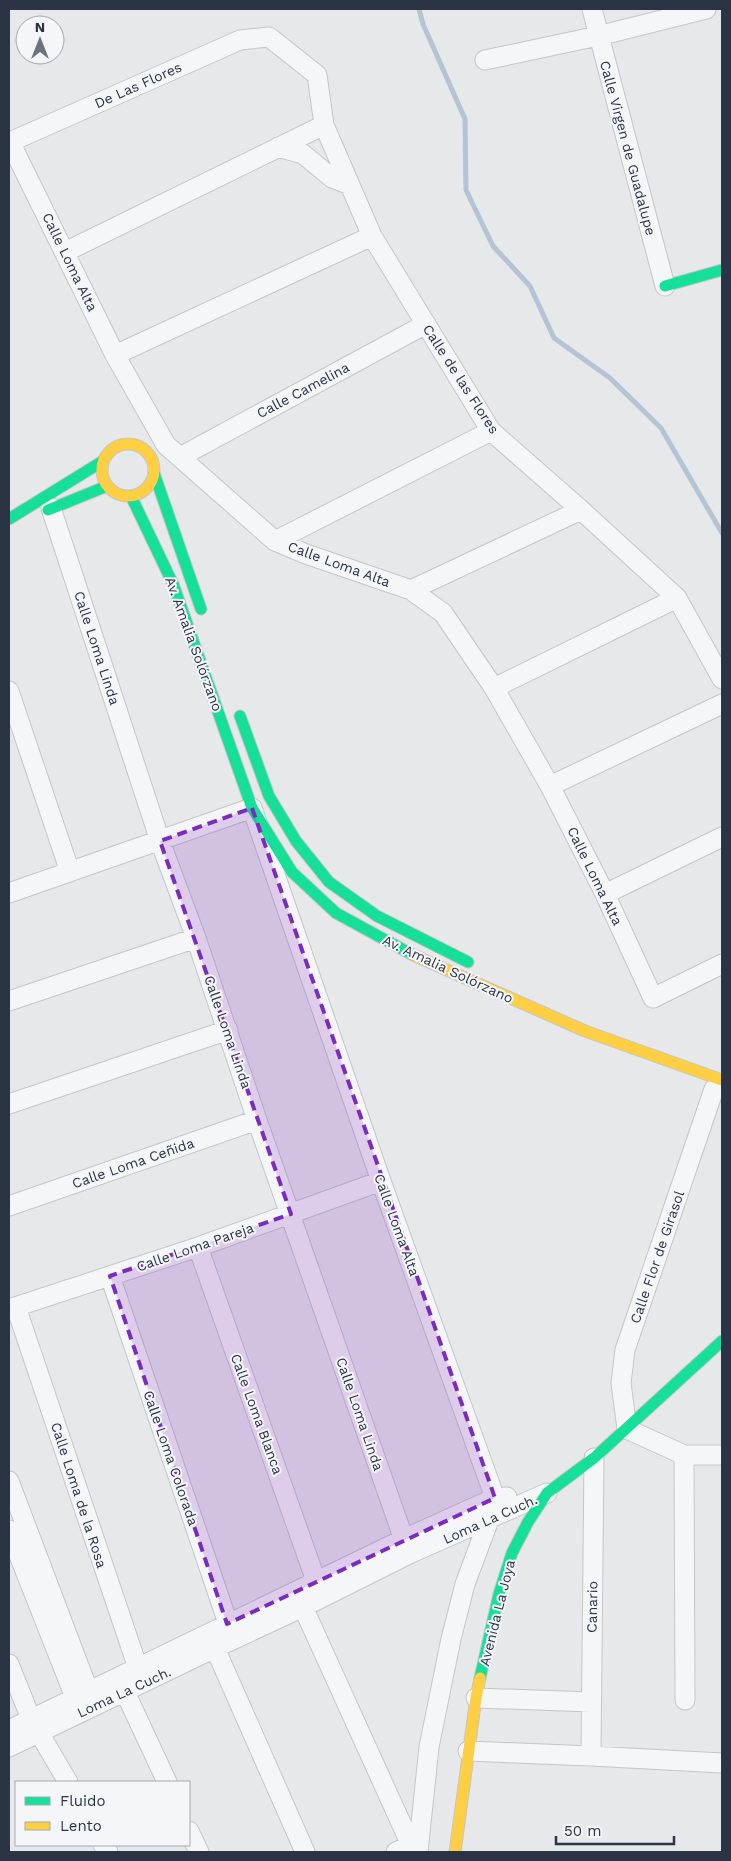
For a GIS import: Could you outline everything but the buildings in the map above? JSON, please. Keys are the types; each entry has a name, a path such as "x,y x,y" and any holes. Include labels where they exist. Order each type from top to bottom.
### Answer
{"main road":[{"path":"665,286 722,270"},
{"path":"130,444 138,446 150,457 154,473 147,487 140,493 131,496 122,495 107,486 101,470 107,453 114,447 130,444"},
{"path":"9,519 103,461"},
{"name":"Av. Amalia Solórzano","path":"154,473 204,618"},
{"path":"34,518 51,508 107,486"},
{"name":"Av. Amalia Solórzano","path":"131,496 173,584 206,673 252,808 292,872 336,913 419,958 576,1027 718,1084"},
{"name":"Av. Amalia Solórzano","path":"235,703 269,796 296,841 329,882 377,916 479,967"},
{"name":"Avenida La Joya","path":"455,1852 476,1698 499,1594 512,1554 528,1522 547,1494 594,1458 722,1341"}],"street":[{"name":"Calle Virgen de Guadalupe","path":"592,9 665,286"},
{"path":"485,60 598,36 706,9"},
{"name":"Calle de las Flores","path":"269,37 317,75 324,125 372,236 491,431 677,598 722,679"},
{"name":"De Las Flores","path":"10,142 240,40 269,37"},
{"path":"65,252 324,125"},
{"name":"Calle Loma Alta","path":"10,142 115,355 166,445 275,541 306,554 411,590 443,613 494,688 550,786 605,894 653,998 722,964"},
{"path":"278,147 303,154 332,178 350,185"},
{"path":"115,355 372,236"},
{"name":"Calle Camelina","path":"180,457 426,324"},
{"path":"275,541 491,431"},
{"name":"Calle Loma Linda","path":"51,508 160,841 196,938 257,1120 406,1546"},
{"path":"411,590 581,510"},
{"path":"494,688 677,598"},
{"path":"9,691 70,872"},
{"path":"550,786 722,704"},
{"path":"9,893 252,808"},
{"name":"Calle Loma Alta","path":"252,808 381,1181 495,1498"},
{"path":"605,894 722,836"},
{"path":"9,1001 196,938"},
{"path":"9,1104 228,1030"},
{"name":"Calle Flor de Girasol","path":"627,1429 622,1383 625,1350 718,1084"},
{"name":"Calle Loma Ceñida","path":"9,1206 257,1120"},
{"name":"Calle Loma Pareja","path":"13,1308 198,1247 381,1181"},
{"name":"Calle Loma Blanca","path":"198,1247 316,1581"},
{"name":"Calle Loma Colorada","path":"110,1276 230,1632"},
{"name":"Calle Loma de la Rosa","path":"13,1308 140,1676"},
{"path":"627,1429 684,1455 722,1456"},
{"path":"684,1455 685,1700"},
{"name":"Canario","path":"591,1756 594,1458"},
{"path":"9,1481 85,1702"},
{"name":"Loma La Cuch.","path":"85,1702 125,1692 140,1676 215,1648 230,1632 303,1607 406,1546 495,1498 547,1494"},
{"name":"Loma La Cuch.","path":"9,1730 36,1725 140,1676 230,1632 316,1581 406,1546 490,1518 547,1494"},
{"path":"411,1848 451,1639 465,1584 490,1518 495,1498"},
{"path":"9,1530 85,1702"},
{"path":"303,1607 411,1848"},
{"path":"215,1648 305,1852"},
{"path":"9,1664 36,1725 67,1781"},
{"path":"125,1692 166,1781"},
{"path":"476,1698 591,1702"},
{"name":"Loma La Cuch.","path":"9,1748 36,1725"},
{"path":"468,1751 722,1763"},
{"path":"190,1833 199,1852"}],"highlighted area":[{"path":"252,808 495,1498 227,1624 110,1276 291,1214 160,841"}],"waterway":[{"path":"419,9 423,24 465,119 466,190 493,246 530,286 554,338 610,378 661,428 722,533"}],"traffic: fast":[{"path":"665,286 722,270"},
{"path":"9,519 103,461"},
{"path":"154,473 201,609"},
{"path":"48,510 107,486"},
{"path":"131,496 173,584 252,808 292,872 336,913 413,955"},
{"path":"240,716 269,796 296,841 329,882 377,916 468,962"},
{"path":"480,1678 499,1594 512,1553 528,1522 547,1493 594,1458 722,1341"}],"traffic: slow":[{"path":"128,444 142,448 150,456 154,470 150,484 142,492 128,496 114,492 106,484 102,470 106,456 114,448 128,444"},
{"path":"413,955 585,1031 722,1080"},
{"path":"455,1852 480,1678"}]}
